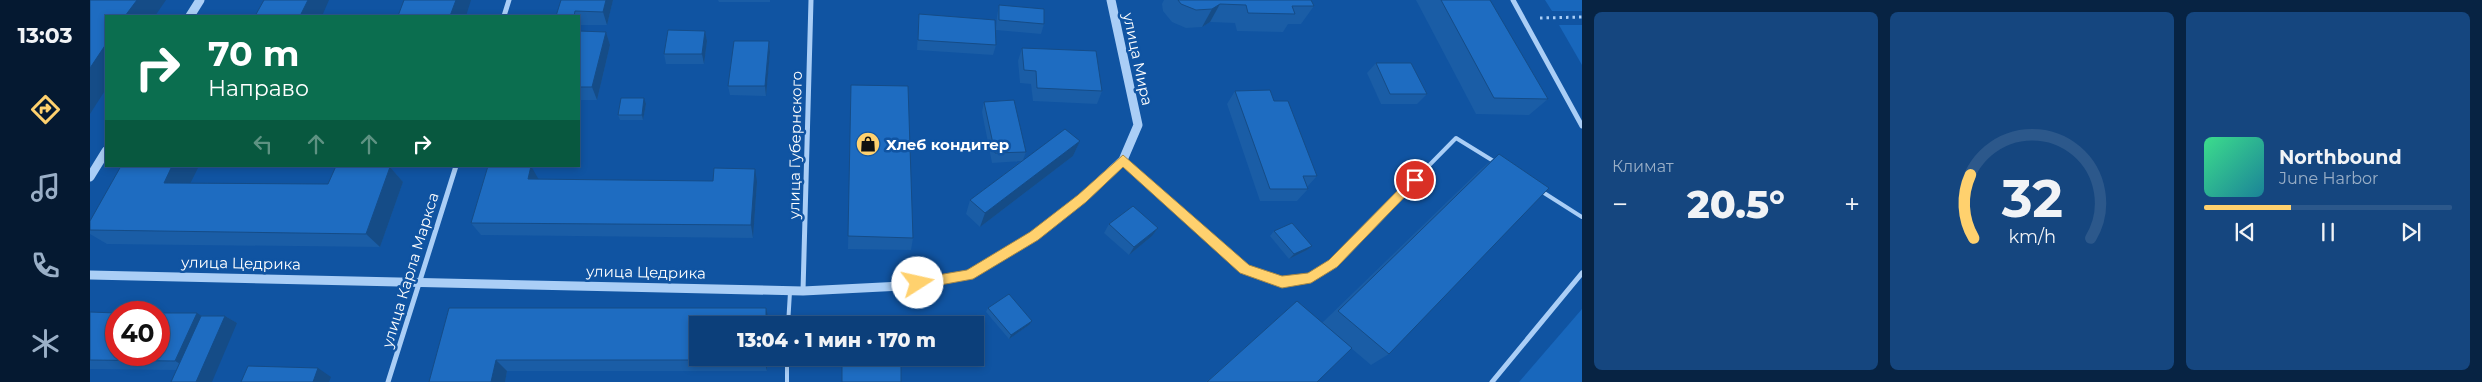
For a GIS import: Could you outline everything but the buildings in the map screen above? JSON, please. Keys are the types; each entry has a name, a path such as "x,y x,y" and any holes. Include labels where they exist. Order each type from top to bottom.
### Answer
{"street":[{"path":"191,15 200,0"},
{"path":"504,15 509,0"},
{"name":"улица Губернского","path":"803,291 811,0"},
{"name":"улица Мира","path":"1111,0 1138,125"},
{"path":"1513,0 1582,126"},
{"name":"улица Цедрика","path":"90,275 803,291 902,286 969,275 1034,236 1082,198 1123,160 1138,125"},
{"path":"90,177 105,153"},
{"name":"улица Карла Маркса","path":"388,382 456,167"},
{"path":"1492,382 1582,273"}],"lane":[{"path":"1123,160 1245,269 1282,282 1311,278 1333,264 1456,138 1498,164"},
{"path":"1532,186 1582,217"},
{"path":"789,316 790,290"},
{"path":"787,366 787,382"}],"path":[{"path":"1524,18 1582,17"}],"shaded area":[{"path":"1545,0 1582,0 1582,11 1552,11"},
{"path":"1559,25 1582,25 1582,65"},
{"path":"1582,309 1582,382 1519,382"}],"place":[{"name":"Хлеб кондитер","path":"868,144"}],"route":[{"path":"918,283 969,275 1034,236 1082,198 1123,160 1245,269 1282,282 1311,278 1333,264 1415,180"}]}
